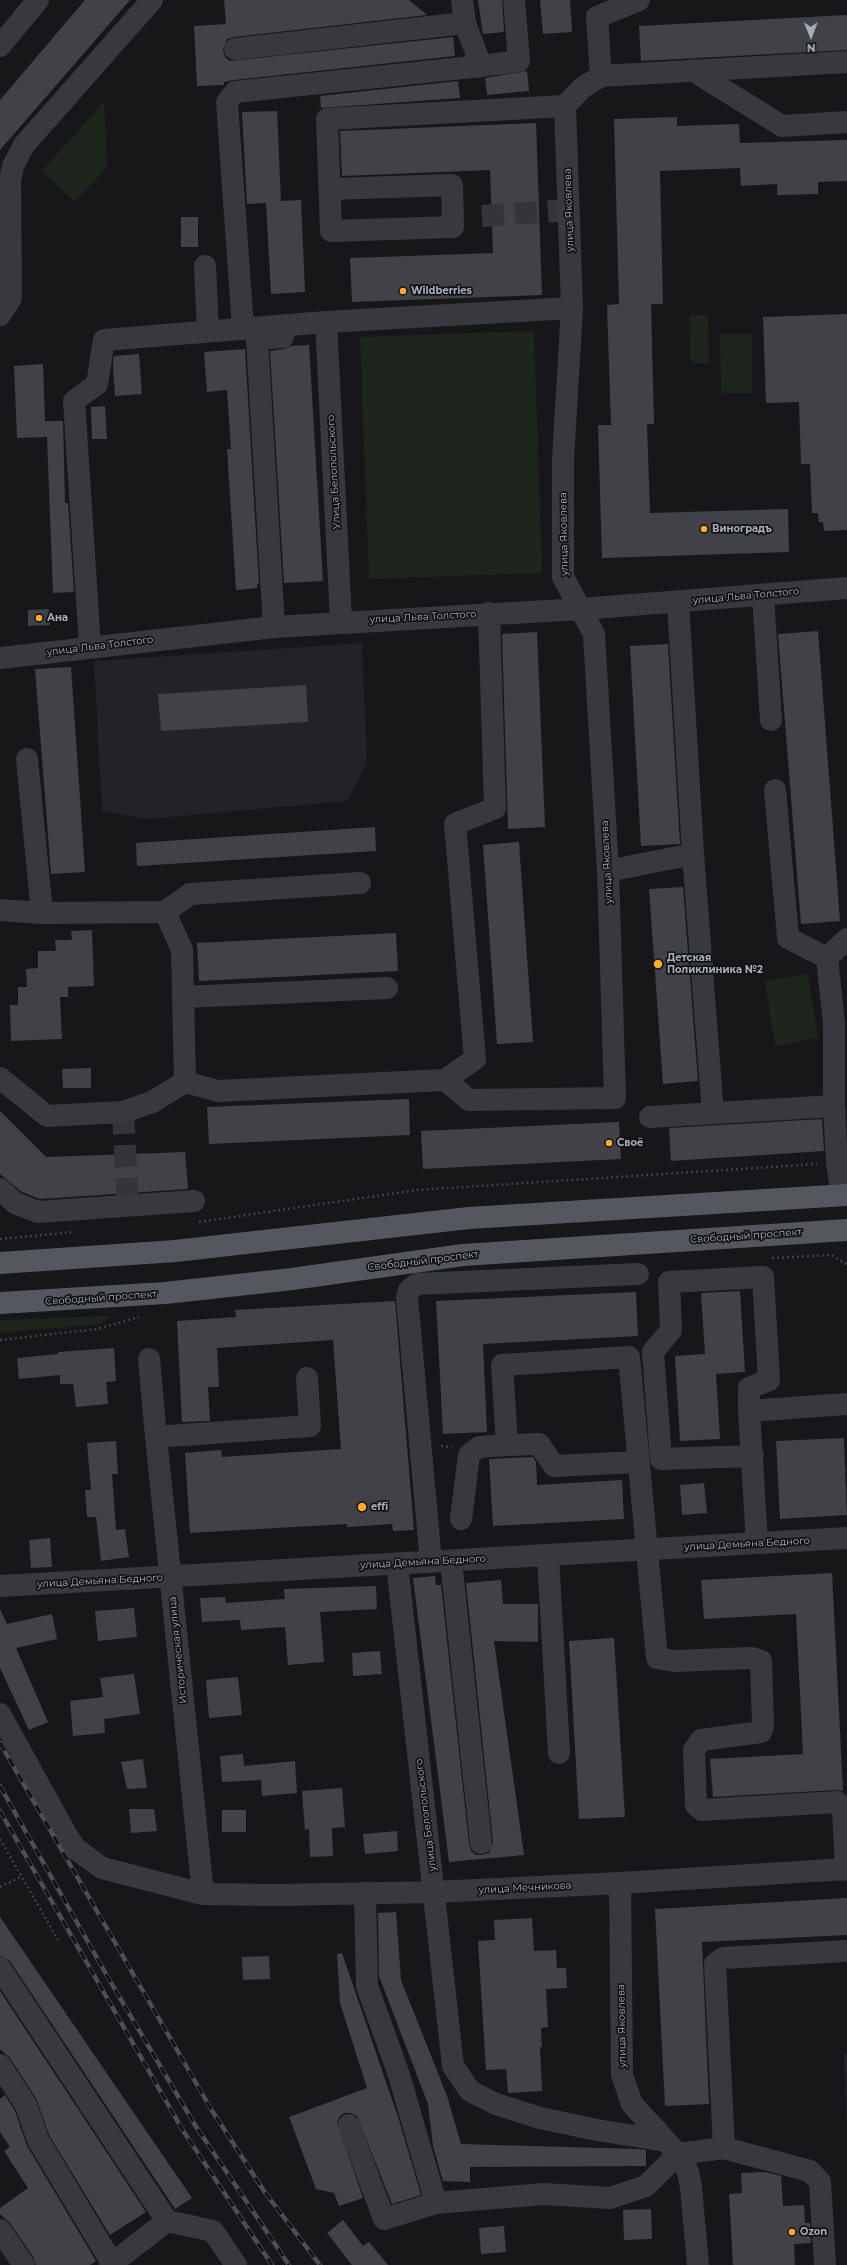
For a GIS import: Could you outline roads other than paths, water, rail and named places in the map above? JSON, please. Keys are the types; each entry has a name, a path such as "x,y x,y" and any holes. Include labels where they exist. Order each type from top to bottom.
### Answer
{"main road":[{"path":"0,1263 175,1251 469,1218 844,1195"},
{"name":"Свободный проспект","path":"0,1303 165,1293 292,1279 463,1255 847,1230"}],"street":[{"path":"0,46 38,0"},
{"path":"0,315 11,298 10,181 13,166 24,145 152,0"},
{"path":"462,0 465,24 481,66"},
{"path":"243,328 227,102 235,92 519,61 514,0"},
{"path":"600,76 597,8 639,0"},
{"path":"235,49 465,24"},
{"path":"330,189 452,185 453,227 331,231 327,119 565,106 582,88 600,76 847,62"},
{"path":"692,70 782,126 847,122"},
{"name":"улица Яковлева","path":"445,1080 469,1100 615,1098 608,871 594,634 563,577 563,459 572,308 565,106"},
{"path":"205,266 208,331"},
{"path":"274,627 257,339 327,328 572,308"},
{"path":"90,646 74,401 97,384 104,340 243,328 327,328"},
{"name":"Улица Белопольского","path":"327,328 341,622"},
{"name":"улица Льва Толстого","path":"0,658 90,646 274,627 489,613 581,609 847,588"},
{"path":"763,595 771,720"},
{"path":"678,602 692,854 713,1114"},
{"path":"0,1078 47,1116 123,1112 152,1102 185,1082 218,1092 445,1080 475,1059 455,824 495,808 489,613"},
{"path":"27,760 42,913"},
{"path":"775,790 788,938 827,958"},
{"path":"608,871 692,854"},
{"path":"0,910 42,913 165,912 190,894 360,883"},
{"path":"165,912 182,950 185,1082"},
{"path":"827,958 847,940"},
{"path":"827,958 840,1023 837,1163 844,1195"},
{"path":"184,997 387,988"},
{"path":"650,1117 713,1114 838,1096"},
{"path":"0,1189 15,1203 38,1212 194,1201"},
{"path":"481,1843 441,1561 407,1298 409,1290 417,1284 638,1274"},
{"path":"753,1456 661,1459 653,1352 671,1330 669,1282 762,1277 769,1380 749,1388 749,1411 753,1456 757,1544"},
{"path":"507,1445 502,1365 629,1357 637,1462 657,1658 674,1661 752,1658 761,1661 763,1726 761,1732 702,1740 694,1750 696,1805 702,1810 837,1802 843,1811 846,1869"},
{"name":"Историческая улица","path":"150,1359 156,1437 203,1894"},
{"path":"156,1437 310,1426 307,1378"},
{"path":"749,1411 847,1404"},
{"path":"461,1519 469,1455 480,1447 539,1444 554,1466 637,1462"},
{"name":"улица Демьяна Бедного","path":"0,1586 847,1538"},
{"path":"548,1556 559,1753"},
{"name":"улица Белопольского","path":"397,1564 454,2066 470,2091 496,2104 540,2118 672,2147"},
{"name":"улица Мечникова","path":"0,1714 66,1834 76,1849 102,1868 203,1894 435,1892 620,1884 846,1869"},
{"name":"улица Яковлева","path":"620,1884 622,2075 632,2104 672,2147 688,2172 691,2187 698,2265"},
{"path":"365,1893 367,1986 399,2075 436,2203"},
{"path":"724,2148 715,1964 723,1958 847,1951"},
{"path":"0,1968 167,2221 213,2231 236,2265"},
{"path":"0,2065 26,2105 38,2140 111,2264 167,2221"},
{"path":"349,2126 384,2219 436,2203 543,2194 610,2198 646,2186 672,2147 724,2148 810,2171 820,2182 825,2265"},
{"path":"0,2230 24,2265"}],"tunnel":[{"path":"482,216 570,210"},
{"path":"123,1112 128,1207"}],"railway":[{"path":"0,1743 211,2109 264,2191 320,2265"},
{"path":"0,1786 110,1981 195,2125 289,2265"},
{"path":"0,1811 182,2129 272,2265"}],"place":[{"name":"Wildberries","path":"403,291"},
{"name":"Виноградъ","path":"704,529"},
{"name":"Ана","path":"39,618"},
{"name":"Детская Поликлиника №2","path":"658,964"},
{"name":"Своё","path":"609,1143"},
{"name":"effi","path":"362,1507"},
{"name":"Ozon","path":"792,2232"}]}
